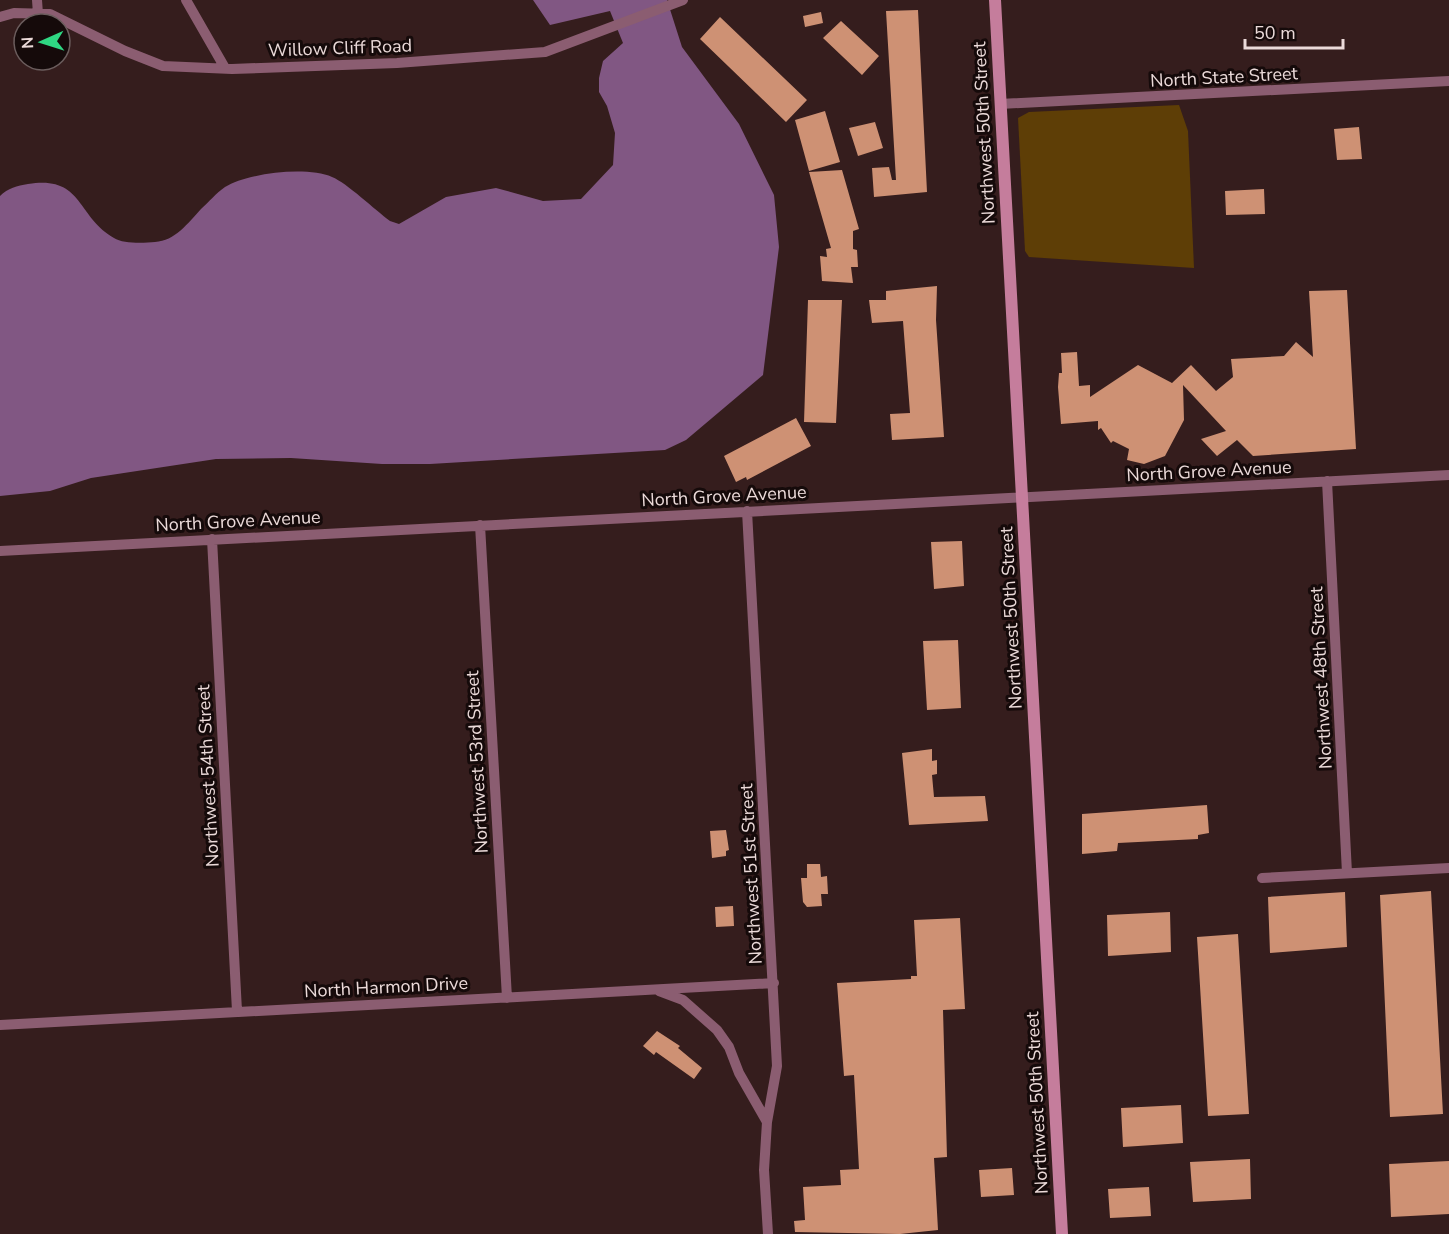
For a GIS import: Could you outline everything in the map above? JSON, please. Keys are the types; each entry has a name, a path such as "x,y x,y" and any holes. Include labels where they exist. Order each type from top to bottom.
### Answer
{"main road":[{"name":"Northwest 50th Street","path":"995,0 1062,1234"}],"street":[{"path":"186,0 225,68"},
{"name":"Willow Cliff Road","path":"72,25 125,51 163,66 225,68 397,63 545,52 679,2"},
{"name":"North State Street","path":"1000,104 1449,81"},
{"name":"North Grove Avenue","path":"0,551 1449,475"},
{"name":"Northwest 48th Street","path":"1327,482 1347,873"},
{"name":"Northwest 51st Street","path":"747,511 777,1066 767,1122 764,1170 768,1234"},
{"name":"Northwest 53rd Street","path":"480,525 507,998"},
{"name":"Northwest 54th Street","path":"212,539 237,1011"},
{"path":"1262,878 1449,868"},
{"name":"North Harmon Drive","path":"0,1025 774,983"},
{"path":"653,989 683,1000 717,1030 729,1047 739,1073 767,1122"}],"shaded area":[{"path":"533,0 667,0 682,47 739,124 774,195 779,247 763,375 686,440 665,450 430,464 382,464 291,458 216,459 91,478 50,491 0,496 0,196 13,188 28,184 46,183 59,186 69,191 92,219 114,238 140,243 162,241 175,235 225,187 247,178 277,173 308,172 332,177 390,221 399,224 446,197 496,188 543,201 581,199 613,165 615,133 607,106 599,92 599,78 603,61 623,43 610,11 550,25"},
{"path":"1179,105 1188,131 1194,268 1029,257 1025,251 1018,118 1029,112"}],"building":[{"path":"918,10 927,192 874,197 872,168 889,167 892,180 896,180 886,11"},
{"path":"821,12 823,23 805,27 803,16"},
{"path":"720,17 807,100 786,122 700,39"},
{"path":"841,21 879,56 862,75 823,38"},
{"path":"825,111 840,162 809,171 795,120"},
{"path":"875,122 883,148 858,156 849,128"},
{"path":"1359,127 1362,159 1337,160 1334,129"},
{"path":"842,170 859,229 853,231 853,249 857,250 858,267 851,267 853,283 822,281 820,256 827,257 826,249 831,248 809,172"},
{"path":"1264,189 1265,214 1226,215 1225,191"},
{"path":"937,286 936,320 944,437 892,440 890,414 910,413 903,321 872,323 869,300 886,300 886,291"},
{"path":"1347,290 1356,449 1253,456 1237,440 1217,456 1201,439 1226,431 1183,385 1184,420 1165,456 1144,464 1127,460 1129,449 1113,441 1111,443 1101,428 1098,430 1098,421 1061,424 1058,387 1059,373 1062,373 1061,353 1077,352 1079,386 1090,385 1090,397 1138,365 1172,383 1191,365 1216,391 1233,377 1231,359 1284,356 1296,342 1313,357 1309,291"},
{"path":"808,300 842,300 836,423 804,422"},
{"path":"796,418 811,446 747,480 746,477 736,482 724,456"},
{"path":"962,541 964,586 934,589 931,542"},
{"path":"958,640 961,708 927,710 923,641"},
{"path":"932,749 932,761 937,760 937,774 932,775 934,797 985,796 988,821 909,825 902,753"},
{"path":"1207,805 1209,833 1198,835 1198,839 1118,843 1117,851 1082,854 1082,814"},
{"path":"726,830 729,850 726,851 726,856 712,858 710,831"},
{"path":"807,864 820,864 821,877 827,876 828,894 821,894 822,906 807,907 803,902 801,878 807,878"},
{"path":"1431,891 1443,1114 1390,1117 1380,895"},
{"path":"1345,892 1347,947 1270,953 1268,897"},
{"path":"733,906 734,926 716,927 715,907"},
{"path":"1170,912 1171,952 1108,956 1107,915"},
{"path":"960,918 965,1009 943,1010 947,1157 934,1158 938,1230 900,1234 795,1232 794,1221 805,1220 803,1187 841,1185 840,1170 859,1169 854,1075 844,1076 837,983 911,979 911,976 917,976 914,920"},
{"path":"1238,934 1249,1114 1208,1116 1197,937"},
{"path":"657,1031 680,1046 678,1048 702,1068 694,1079 656,1052 654,1055 643,1046"},
{"path":"1181,1105 1183,1143 1123,1147 1121,1108"},
{"path":"1250,1159 1251,1199 1193,1202 1190,1162"},
{"path":"1449,1161 1449,1214 1391,1217 1389,1164"},
{"path":"1012,1168 1014,1195 981,1197 979,1170"},
{"path":"1149,1187 1151,1216 1110,1218 1108,1189"}]}
